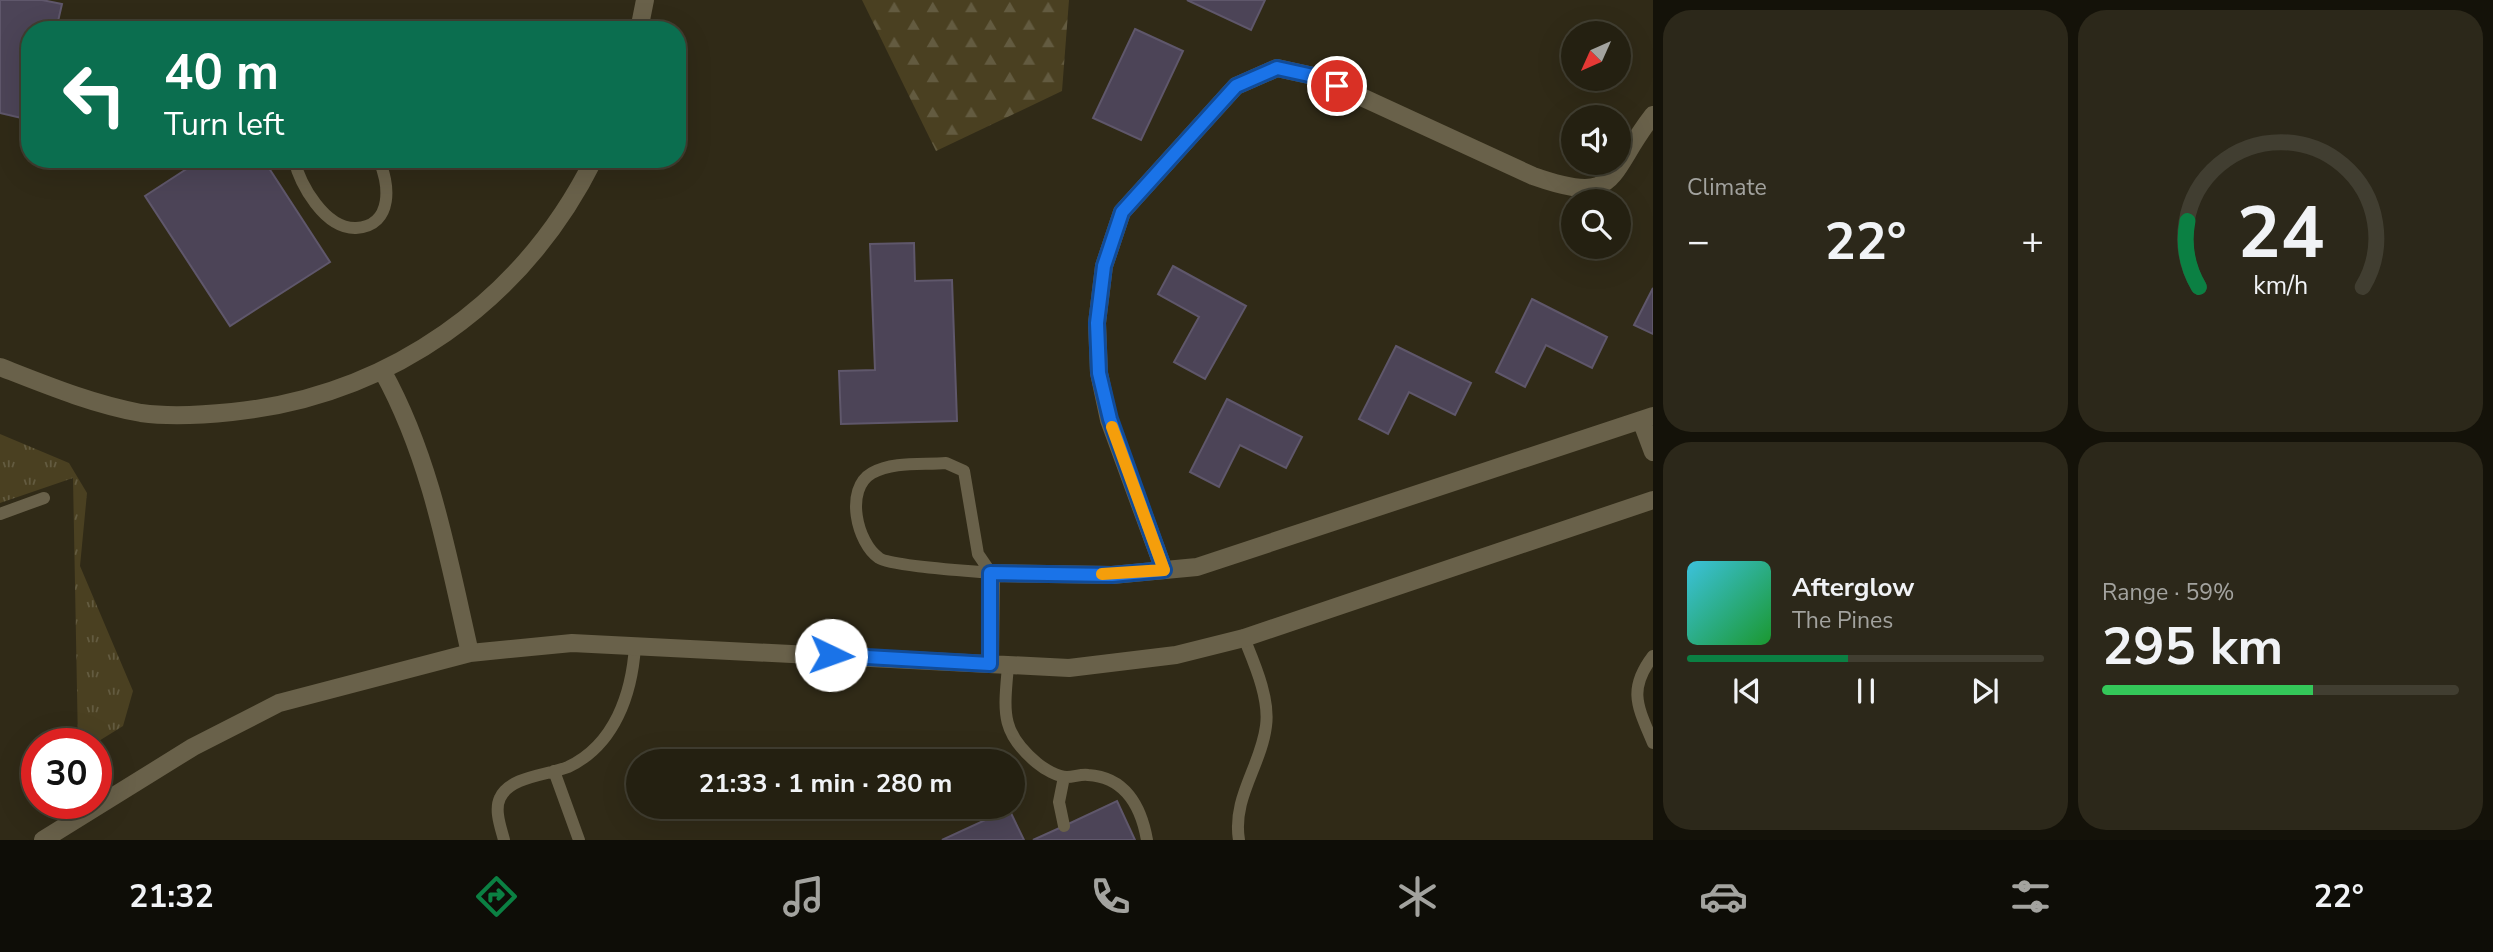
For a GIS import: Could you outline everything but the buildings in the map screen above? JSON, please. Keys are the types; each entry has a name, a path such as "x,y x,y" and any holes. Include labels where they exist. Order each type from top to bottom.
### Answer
{"street":[{"path":"641,21 645,0"},
{"path":"1164,570 1110,419 1099,373 1097,323 1104,266 1122,212 1236,86 1277,68 1318,77 1533,176 1567,188 1592,190 1610,180 1653,115"},
{"path":"0,367 89,401 130,410 206,414 269,408 334,391 383,372 465,319 497,291 540,244 588,168"},
{"path":"383,372 409,425 438,512 470,653"},
{"path":"999,665 990,573 1112,575 1196,567 1647,418 1653,452"},
{"path":"43,840 193,747 279,703 470,653 572,643 1069,668 1127,663 1177,655 1244,638 1653,500"}],"lane":[{"path":"297,168 301,179 322,211 338,223 356,228 370,223 383,212 388,196 387,176 383,168"},
{"path":"946,463 964,471 978,555 990,573 881,560 864,545 857,518 859,492 870,474 891,466 946,463"},
{"path":"0,514 44,498"},
{"path":"1239,840 1238,809 1266,725 1262,693 1244,638"},
{"path":"504,840 498,818 500,797 513,785 554,771 587,754 606,735 623,709 633,677 635,646"},
{"path":"1653,656 1637,680 1637,706 1653,743"},
{"path":"999,665 1007,730 1025,753 1042,767 1064,777 1086,774 1112,778 1128,790 1147,840"},
{"path":"554,771 579,840"},
{"path":"1063,826 1059,802 1064,777"}],"green space":[{"path":"862,0 1069,0 1062,91 936,151"},
{"path":"0,434 69,463 87,493 80,566 133,691 123,726 112,733 112,728 78,728 73,478 0,503"}],"slow traffic":[{"path":"1102,574 1164,570 1112,427"}],"route":[{"path":"831,655 990,664 990,573 1112,575 1164,570 1110,419 1099,373 1097,323 1104,266 1122,212 1236,86 1277,68 1318,77 1337,86"}]}
